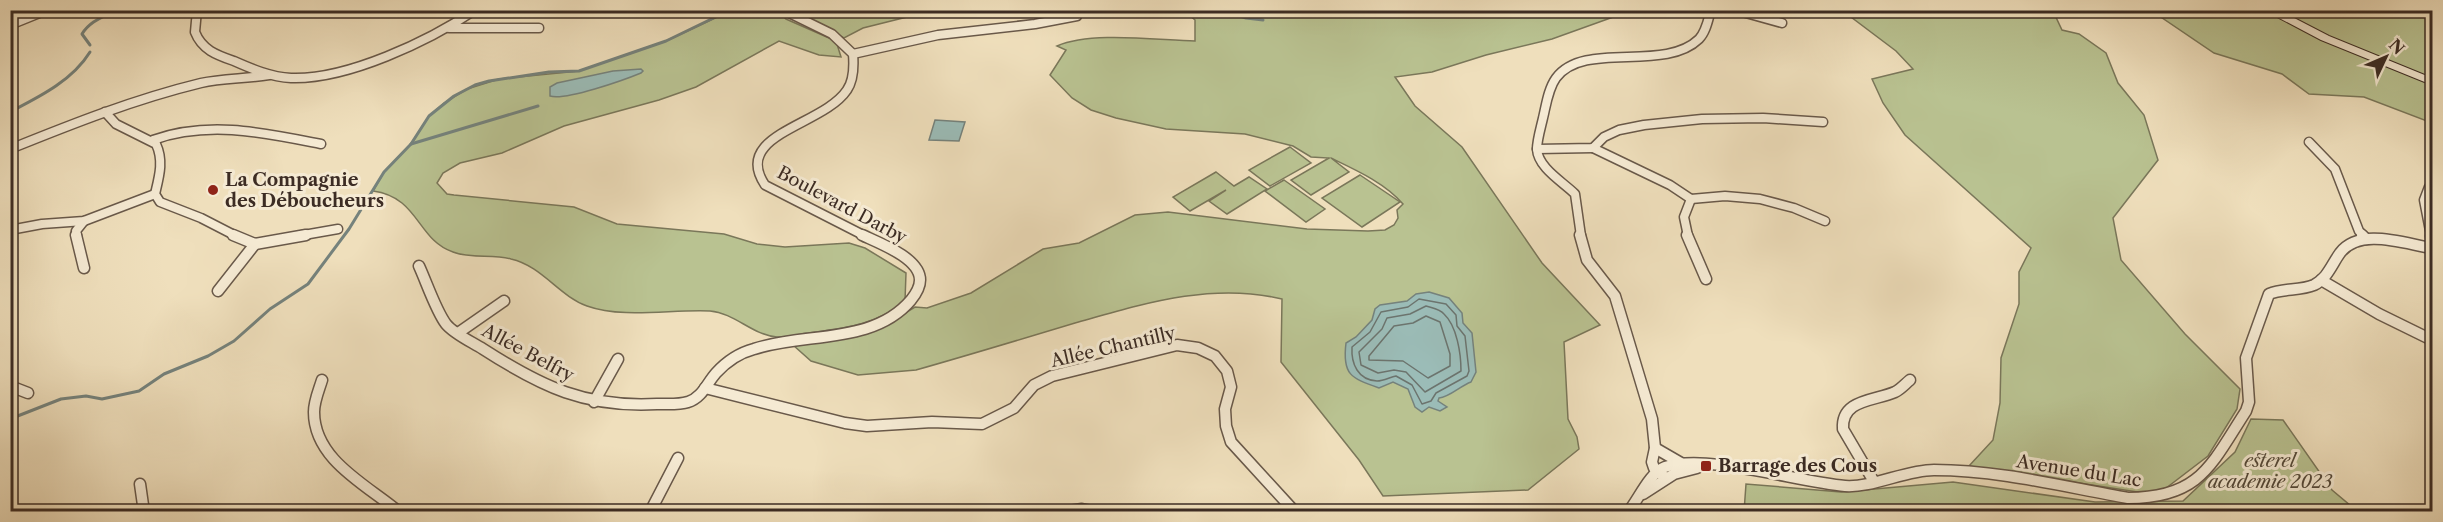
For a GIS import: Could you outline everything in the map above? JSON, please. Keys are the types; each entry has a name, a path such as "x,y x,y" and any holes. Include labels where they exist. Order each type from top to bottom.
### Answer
{"main road":[{"path":"2270,10 2325,38 2433,82"}],"street":[{"path":"10,25 47,10"},
{"path":"197,10 194,28 198,43 208,52 269,75 293,78 314,77 336,72 401,49 449,28 475,10"},
{"path":"783,10 807,24 834,34 844,48 853,54 938,36 1035,24 1077,16 1078,10"},
{"path":"1666,472 1655,448 1652,419 1615,296 1587,260 1582,246 1575,194 1539,161 1537,149 1556,78 1566,69 1580,64 1662,53 1690,46 1699,39 1711,10"},
{"path":"1735,10 1782,23"},
{"path":"449,28 539,28"},
{"name":"Boulevard Darby","path":"698,399 721,368 754,348 877,326 909,305 921,286 920,272 905,256 765,185 758,176 756,164 760,152 784,135 828,110 848,89 854,64 853,54"},
{"path":"10,149 105,112 202,83 228,77 256,78 269,75"},
{"path":"105,112 114,124 153,140 160,150 162,167 155,194 160,202 201,218 245,242 255,244 338,229"},
{"path":"1593,148 1604,137 1619,130 1644,125 1702,119 1763,118 1823,122"},
{"path":"153,140 168,133 183,130 231,130 253,131 321,144"},
{"path":"2309,142 2335,169 2359,231 2366,239"},
{"path":"1537,149 1593,148 1670,185 1691,199 1706,196 1745,198 1786,205 1825,221"},
{"path":"2429,187 2424,200 2433,242"},
{"path":"10,230 42,224 84,221 155,194"},
{"path":"1691,199 1683,218 1684,228 1702,264 1706,279"},
{"path":"84,221 76,231 84,268"},
{"path":"2433,248 2366,239 2354,241 2343,249 2321,280 2379,314 2433,340"},
{"path":"218,291 255,244"},
{"name":"Allée Belfry","path":"419,266 446,324 551,386 594,402 631,405 687,403 698,399"},
{"name":"Avenue du Lac","path":"1628,512 1666,472 1681,463 1727,466 1847,486 1931,470 1969,471 2128,498 2153,498 2170,494 2197,479 2209,469 2246,411 2250,393 2246,358 2268,294 2276,290 2314,284 2321,280"},
{"path":"458,333 504,301"},
{"name":"Allée Chantilly","path":"705,388 845,423 867,426 932,422 982,424 1014,408 1034,385 1052,376 1177,345 1198,348 1215,356 1227,371 1231,387 1225,409 1226,426 1231,442 1295,512"},
{"path":"594,402 618,359"},
{"path":"322,380 314,412 318,435 329,455 399,512"},
{"path":"1874,480 1843,429 1841,421 1844,413 1854,405 1897,392 1910,380"},
{"path":"10,386 28,393"},
{"path":"1655,448 1681,463"},
{"path":"650,512 678,458"},
{"name":"Avenue du Lac","path":"1666,472 1706,466"},
{"path":"140,484 144,512"},
{"path":"1063,512 1082,509 1097,512"}],"green space":[{"path":"730,11 778,11 786,19 836,41 841,57 819,55 779,41 696,87 659,100 564,126 502,153 460,163 443,173 437,183 447,194 574,207 617,224 724,234 757,244 785,247 849,243 865,248 906,273 905,301 883,315 847,327 781,337 768,335 728,316 710,311 632,313 601,310 577,301 522,263 511,259 460,254 441,246 400,201 373,191 384,172 411,144 429,116 444,103 467,89 499,79 579,71 666,41"},
{"path":"791,11 931,11 863,28 844,38"},
{"path":"1166,11 1630,11 1552,39 1486,55 1432,72 1395,77 1415,106 1462,147 1542,263 1600,325 1564,342 1568,419 1577,437 1579,449 1528,490 1383,496 1359,460 1281,362 1282,299 1256,294 1203,294 1152,303 916,370 858,375 811,361 793,345 877,330 915,307 927,308 971,293 1043,249 1079,243 1135,215 1168,212 1307,229 1368,231 1385,230 1394,225 1398,218 1397,210 1403,204 1396,196 1379,183 1331,158 1349,172 1311,195 1291,180 1329,158 1311,157 1293,146 1245,134 1166,129 1116,118 1091,110 1072,98 1050,75 1066,50 1057,46 1071,41 1143,38 1195,41 1195,20 1189,15"},
{"path":"1843,11 2053,11 2062,30 2079,34 2106,53 2118,83 2144,115 2158,160 2113,218 2121,260 2185,334 2240,389 2237,409 2208,456 2157,495 1969,466 1993,440 2000,403 2001,358 2019,304 2019,272 2031,248 1905,135 1883,103 1872,79 1913,69 1896,51"},
{"path":"2152,11 2432,11 2432,123 2364,97 2309,94 2282,74 2214,53"},
{"path":"1290,147 1311,163 1270,186 1249,170"},
{"path":"1216,172 1234,186 1249,177 1267,189 1227,214 1209,201 1226,190 1190,211 1173,197"},
{"path":"1360,175 1400,202 1362,227 1322,198"},
{"path":"1284,180 1325,209 1306,222 1265,191"},
{"name":"esterel academie 2023","path":"2251,419 2283,420 2332,490 2357,511 1744,512 1746,484 1841,492 1953,482 2095,502 2183,501 2235,452"}],"water":[{"path":"641,69 643,71 641,73 595,89 568,96 550,96 550,87 557,83 613,71"},
{"path":"935,120 965,122 959,141 929,140"},
{"path":"1429,292 1449,298 1462,313 1463,323 1472,333 1476,372 1471,382 1439,398 1438,401 1447,407 1440,411 1429,407 1422,412 1415,407 1408,389 1393,382 1379,388 1355,378 1347,369 1345,354 1346,343 1356,337 1372,320 1375,309 1380,305 1407,301 1416,294"}],"waterway":[{"path":"90,45 82,34 97,20 116,10"},
{"path":"411,144 429,116 454,96 475,85 549,72 579,71 666,41 730,10"},
{"path":"1223,10 1246,18 1263,20"},
{"path":"10,112 64,80 74,72 90,52"},
{"path":"411,144 538,106"},
{"path":"10,419 61,399 86,396 102,399 139,391 164,374 208,356 234,341 270,309 308,284 349,229 384,172 411,144"}],"place":[{"name":"La Compagnie des Déboucheurs","path":"213,190"},
{"name":"Barrage des Cous","path":"1706,466"}]}
